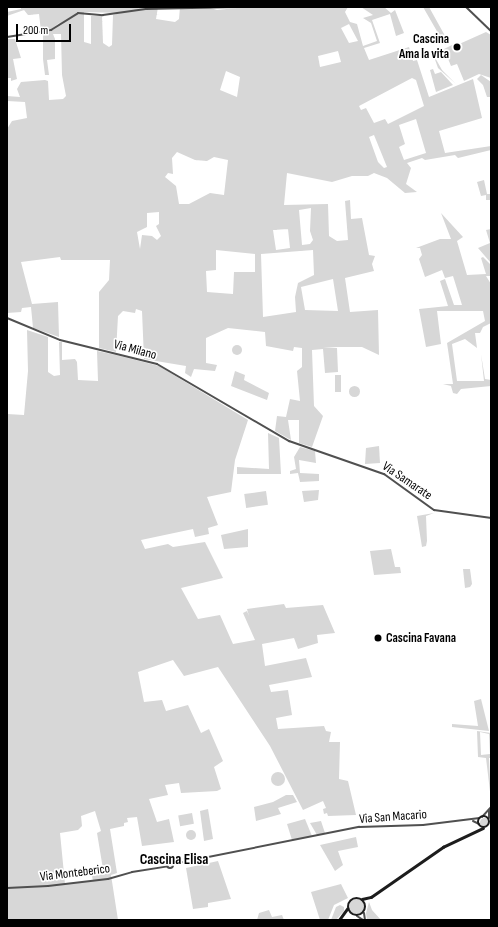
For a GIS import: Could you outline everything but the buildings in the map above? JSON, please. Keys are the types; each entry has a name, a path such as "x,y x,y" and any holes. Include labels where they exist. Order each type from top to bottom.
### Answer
{"main road":[{"path":"339,920 348,909 351,899 371,897 440,848 473,833 490,824 490,819 481,817 479,824 473,833"},
{"path":"479,824 483,828"},
{"path":"343,916 357,916 364,913 371,897"},
{"path":"362,899 366,906"},
{"path":"348,909 352,915"}],"street":[{"path":"7,38 51,30 75,13 103,15 137,10 236,7"},
{"path":"466,7 491,31"},
{"name":"Via Milano","path":"7,318 55,338 157,364 292,442"},
{"name":"Via Samarate","path":"292,442 382,473 436,510 491,518"},
{"path":"481,817 490,808"},
{"path":"490,808 490,819"},
{"name":"Via San Macario","path":"173,864 366,826 472,820 481,817"},
{"path":"472,820 479,824"},
{"name":"Via Monteberico","path":"7,888 48,886 108,879 132,872 168,866 172,868 173,864"},
{"path":"357,916 364,920 364,913"}],"shaded area":[{"path":"21,7 158,7 156,19 175,22 179,19 180,7 207,7 217,10 246,7 348,7 345,12 350,22 357,24 363,46 377,41 371,23 363,18 373,15 361,7 384,7 391,13 395,10 404,33 396,36 390,14 372,20 380,43 364,48 369,60 409,47 413,61 417,60 429,97 473,79 482,118 439,131 445,153 491,146 491,150 458,158 455,155 425,160 422,158 407,163 411,168 406,184 417,192 405,193 387,178 374,173 368,176 352,176 332,182 287,173 284,205 328,204 329,236 337,241 348,240 345,201 350,200 351,219 362,218 369,255 375,256 372,264 374,271 345,278 350,312 378,310 379,355 362,347 323,347 337,348 338,372 325,373 323,349 312,350 314,406 323,416 312,447 299,443 299,420 288,420 291,440 275,431 277,416 286,417 290,399 300,401 297,371 302,367 302,348 294,347 293,351 266,346 265,332 228,328 206,338 206,363 217,365 215,371 194,369 191,377 185,373 186,366 144,359 142,311 136,309 135,313 123,311 118,316 116,352 99,348 99,292 109,280 110,260 61,260 60,257 21,262 32,304 58,302 59,337 33,328 31,307 22,308 21,312 7,313 7,129 12,121 27,118 25,102 7,101 7,96 20,97 17,89 21,82 45,80 48,81 49,100 63,99 66,96 62,75 61,34 53,34 55,39 55,59 47,60 49,75 45,75 43,59 43,33 50,32 61,21 52,29 41,31 39,14 28,15 24,10 7,16 7,12 21,9","holes":["84,12 121,13 113,15 112,45 109,47 103,43 102,16 91,16 91,44 84,42","349,24 358,41 349,43 341,28","338,51 341,62 320,67 318,56","226,71 240,77 237,97 220,90","412,78 416,80 424,106 388,124 385,119 374,123 366,108 361,110 359,106","416,119 426,153 404,160 399,147 405,144 399,125","374,135 387,167 384,168 378,162 369,137","177,152 195,160 207,161 214,157 228,160 224,195 210,193 189,204 179,204 176,186 165,177 168,173 173,174 172,158","311,208 310,231 313,240 310,244 302,245 299,210","159,212 159,224 156,226 161,236 157,240 152,236 142,235 140,249 137,232 147,227 147,213","288,229 290,248 276,250 273,230","216,250 255,254 255,272 234,272 233,294 207,292 206,271 216,270","313,250 314,275 298,283 295,297 296,312 263,317 261,254","333,279 338,311 305,310 301,287"]},
{"path":"423,7 429,7 449,43 445,45 443,41 439,43 435,35 438,33"},
{"path":"486,32 491,35 491,78 479,74 464,81 457,64 451,66 444,49 454,44 459,51 457,45"},
{"path":"7,39 15,39 21,58 13,59 17,79 11,81 11,78 7,78"},
{"path":"433,54 442,70 456,84 438,68"},
{"path":"433,69 435,74 441,72 453,85 436,92 430,70"},
{"path":"481,75 491,82 491,97 487,97 483,85 477,79"},
{"path":"484,180 487,194 491,194 491,200 486,200 486,195 481,196 477,182"},
{"path":"441,213 463,237 457,241 467,275 486,274 481,258 483,257 491,265 491,276 486,276 491,284 491,323 483,327 480,333 475,333 477,348 465,339 452,344 457,381 484,381 481,354 485,379 491,380 491,386 461,389 457,394 453,393 451,386 443,384 453,384 447,343 485,321 483,311 437,311 441,344 426,347 419,309 448,306 440,281 445,279 454,305 462,305 453,276 445,278 442,270 425,277 419,259 422,255 420,248 416,248 440,239 451,239"},
{"path":"491,229 491,263 478,248 490,243 486,230"},
{"path":"27,330 48,337 48,372 54,376 60,375 59,342 62,342 62,360 75,359 77,362 78,380 98,381 97,351 116,355 159,366 248,420 235,460 231,492 207,497 218,525 208,528 209,534 195,537 193,529 141,540 145,549 168,544 173,547 205,542 223,578 181,588 198,619 220,615 233,644 255,640 243,613 247,611 249,616 247,609 284,604 286,608 323,605 335,633 317,635 318,643 298,649 294,638 262,644 265,666 306,658 312,677 269,685 271,692 288,690 292,715 276,718 278,729 324,726 326,731 331,732 329,742 340,742 339,779 348,781 356,815 328,816 327,813 324,814 323,809 326,808 323,801 303,810 270,746 218,667 184,676 173,660 138,672 144,702 162,700 166,711 188,705 201,733 209,729 223,761 214,767 221,789 217,791 181,793 179,783 165,785 168,795 149,799 157,822 169,819 174,842 142,846 137,817 127,818 128,822 124,823 124,826 110,829 117,873 111,875 118,920 7,920 7,414 24,415 28,371","holes":["95,811 101,831 97,833 103,869 91,871 93,881 65,884 60,833 78,830 82,826 81,816"]},
{"path":"235,345 239,345 241,346 241,354 235,355 232,352 232,348"},
{"path":"235,371 245,375 244,380 269,393 267,400 231,386"},
{"path":"335,375 341,375 341,392 335,392"},
{"path":"352,386 356,386 358,387 358,395 352,396 349,393 349,389"},
{"path":"268,433 279,438 281,474 237,474 237,467 269,469"},
{"path":"379,446 380,463 365,464 366,448"},
{"path":"300,447 315,451 316,463 299,460 300,473 319,474 319,481 300,482 298,473 290,474 290,471 296,469 294,457"},
{"path":"319,490 318,500 304,502 302,491"},
{"path":"266,491 268,505 246,508 244,494"},
{"path":"434,513 426,516 427,541 426,546 422,547 417,516"},
{"path":"248,529 248,547 224,549 221,535"},
{"path":"391,549 395,567 400,567 401,573 374,575 370,551"},
{"path":"463,569 470,569 472,584 470,587 465,588"},
{"path":"481,699 489,731 452,727 452,724 478,726 474,701"},
{"path":"477,731 491,733 491,758 489,758 491,800 486,758 478,757","holes":["480,732 489,734 490,754 481,755"]},
{"path":"275,772 281,772 285,776 285,782 281,786 275,786 271,782 271,776"},
{"path":"286,795 293,795 297,802 278,808 281,814 256,821 254,807 273,802"},
{"path":"208,809 213,839 204,841 200,811"},
{"path":"192,813 194,824 180,826 178,815"},
{"path":"482,818 486,818 488,822 486,826 482,826 480,824 480,820"},
{"path":"305,819 312,836 292,840 287,824"},
{"path":"321,821 325,833 317,835 310,823"},
{"path":"189,830 193,830 195,831 195,839 189,840 186,837 186,833"},
{"path":"356,837 358,847 338,851 343,865 335,871 320,845"},
{"path":"218,861 231,899 208,903 208,907 193,909 186,868"},
{"path":"341,884 348,898 334,905 328,920 320,920 311,892"},
{"path":"357,899 363,901 365,907 363,913 357,915 351,913 349,907 351,901"},
{"path":"369,902 372,910 381,920 367,920 366,913"},
{"path":"340,905 344,907 344,911 336,920 331,920 336,907"},
{"path":"269,910 272,917 282,915 284,920 257,920 259,913"}],"place":[{"name":"Cascina Ama la vita","path":"457,47"},
{"name":"Cascina Favana","path":"378,638"}],"district":[{"name":"Cascina Elisa","path":"174,860"}]}
